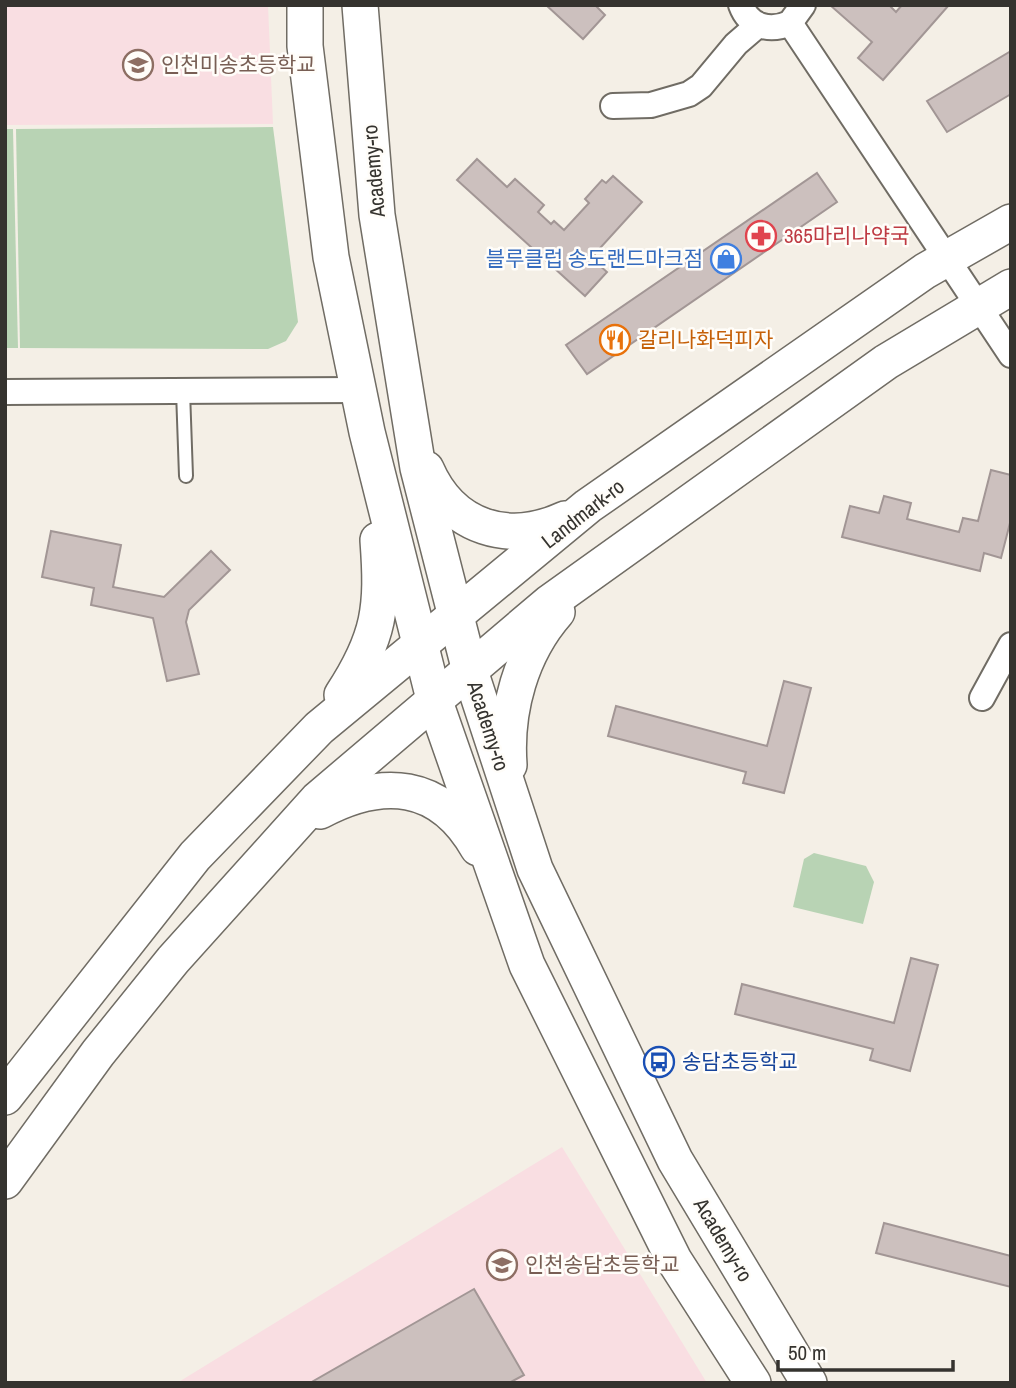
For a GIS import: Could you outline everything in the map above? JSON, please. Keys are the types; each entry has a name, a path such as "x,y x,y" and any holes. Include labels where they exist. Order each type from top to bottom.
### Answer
{"main road":[{"name":"Academy-ro","path":"304,5 305,46 331,257 367,432 434,699 527,965 674,1260 753,1383"},
{"name":"Academy-ro","path":"360,5 377,215 418,468 470,671 535,869 675,1160 809,1383"},
{"name":"Landmark-ro","path":"5,1097 195,856 319,728 419,642 455,617 595,501 948,258 1011,222"},
{"path":"5,1181 98,1053 232,892 318,799 549,603 886,362 1011,288"},
{"path":"411,425 420,456 438,490 474,523 488,529 520,532 551,526 595,501"},
{"path":"319,728 361,665 374,637 379,612 379,554 367,432"},
{"path":"516,810 508,742 510,718 524,665 550,620 568,599 618,554"},
{"path":"285,835 321,810 358,794 393,789 420,794 445,809 466,830 506,904"}],"street":[{"path":"741,5 749,18 758,25 779,28 797,14 1011,355"},
{"path":"613,106 651,105 689,94 701,86 736,44 758,25"},
{"path":"5,392 358,390"},
{"path":"982,698 1011,645"}],"lane":[{"path":"183,391 186,476"}],"shaded area":[{"name":"인천미송초등학교","path":"5,5 268,5 273,124 5,125"},
{"name":"인천송담초등학교","path":"562,1147 707,1383 177,1383"}],"green space":[{"path":"273,127 298,322 286,341 268,349 20,348 16,129"},
{"path":"5,129 13,129 18,348 5,348"},
{"path":"814,853 866,866 874,882 863,924 793,907 804,859"}],"building":[{"path":"546,5 595,5 605,15 583,39"},
{"path":"830,5 889,5 896,12 902,5 949,5 883,80 858,58 872,42"},
{"path":"1011,51 1011,94 947,132 927,101"},
{"path":"477,159 507,187 515,179 544,205 538,212 551,224 554,221 564,230 589,203 585,199 602,180 606,183 613,176 642,202 591,258 607,272 585,296 457,180"},
{"path":"817,173 837,202 587,374 566,345"},
{"path":"991,470 1011,475 1011,519 1001,558 984,553 980,571 842,537 850,506 879,513 884,496 911,503 907,519 959,532 963,518 978,521"},
{"path":"51,531 121,545 113,587 164,597 211,551 230,570 189,610 186,622 199,674 167,681 153,618 91,605 94,588 42,577"},
{"path":"784,681 811,688 784,793 743,783 746,772 608,736 616,706 767,746"},
{"path":"911,958 938,965 910,1071 870,1060 873,1049 735,1014 742,984 894,1023"},
{"path":"884,1223 1011,1256 1011,1287 876,1253"},
{"path":"474,1289 524,1375 509,1383 310,1383"}],"place":[{"name":"인천미송초등학교","path":"138,65"},
{"name":"365마리나약국","path":"761,236"},
{"name":"블루클럽 송도랜드마크점","path":"726,259"},
{"name":"갈리나화덕피자","path":"615,340"},
{"name":"송담초등학교","path":"659,1062"},
{"name":"인천송담초등학교","path":"502,1265"}]}
